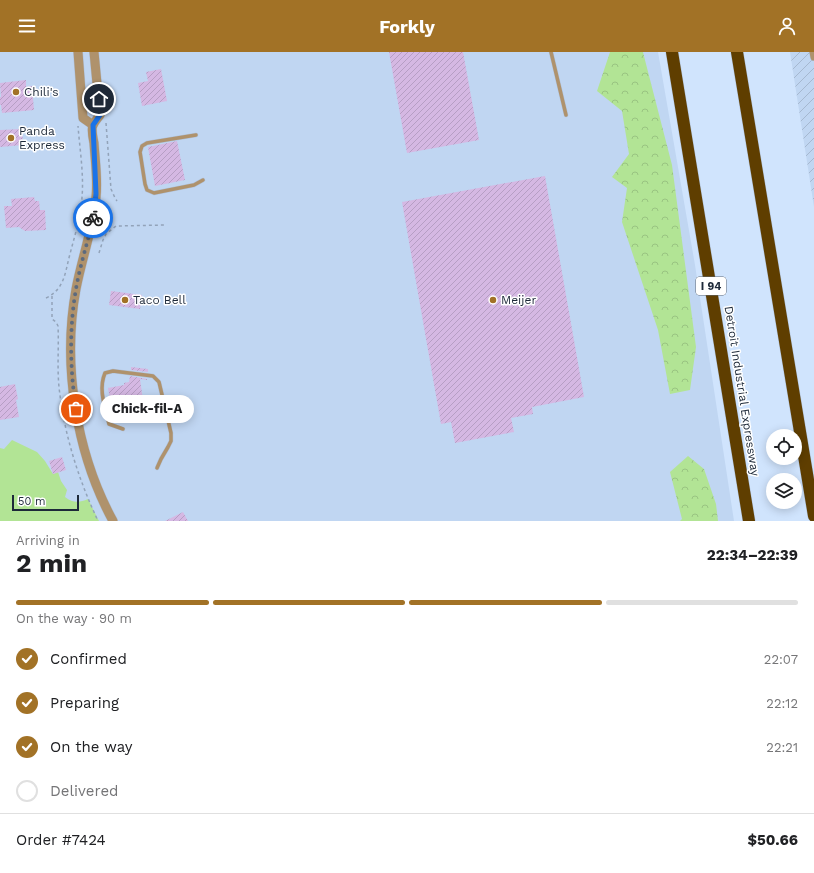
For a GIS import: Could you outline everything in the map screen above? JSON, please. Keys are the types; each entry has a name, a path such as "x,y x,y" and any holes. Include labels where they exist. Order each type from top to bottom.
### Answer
{"highway":[{"name":"Detroit Industrial Expressway","path":"672,52 749,521"},
{"path":"737,52 814,516"}],"street":[{"path":"78,52 83,118 93,125"},
{"path":"94,52 100,115 93,125 96,194 95,211 80,268 73,310 71,341 72,372 74,397 83,446 90,470 113,521"},
{"path":"813,52 814,57"}],"lane":[{"path":"551,52 566,115"},
{"path":"196,135 147,143 142,146 140,152 147,190 154,193 194,184 203,180"},
{"path":"123,429 109,424 102,393 103,379 106,373 113,371 152,376 159,382 171,433 171,440 157,468"}],"path":[{"path":"105,120 111,189 117,201"},
{"path":"46,298 52,296 63,282 82,205 82,182 77,121"},
{"path":"99,253 106,234 116,226 164,225"},
{"path":"52,296 52,319"}],"shaded area":[{"path":"0,52 658,52 695,265 734,521 0,521"},
{"path":"790,52 814,52 814,207"}],"green space":[{"path":"610,52 643,52 672,165 696,347 690,390 670,394 658,330 622,222 627,188 612,177 629,154 622,111 597,91"},
{"path":"12,440 37,452 53,474 58,472 61,481 67,490 65,497 76,502 88,499 99,521 0,521 0,448 4,449"},
{"path":"688,456 704,469 716,504 718,521 680,521 682,519 670,472"}],"building":[{"path":"389,52 463,52 479,140 407,153"},
{"path":"161,69 167,101 142,106 138,83 148,81 146,72"},
{"name":"Chili's","path":"26,80 26,87 32,86 34,110 2,113 0,105 0,83"},
{"name":"Panda Express","path":"22,129 23,145 0,147 0,130"},
{"path":"177,141 185,180 155,186 148,147"},
{"name":"Meijer","path":"545,176 584,397 532,407 533,414 511,418 514,432 455,443 451,422 441,424 402,202"},
{"path":"34,197 35,201 39,201 40,210 45,210 46,230 25,231 19,227 6,228 4,206 12,206 11,199"},
{"name":"Taco Bell","path":"111,291 142,295 140,309 109,305"},
{"path":"131,367 148,369 148,372 131,370"},
{"path":"130,376 147,379 140,379 144,407 111,412 108,388 124,385 124,383 129,382"},
{"path":"15,384 19,417 0,420 0,387"},
{"path":"62,457 66,470 53,474 49,461"},
{"path":"183,512 188,521 165,521"}],"way so far":[{"path":"76,409 72,372 71,341 73,310 80,268 93,218"}],"place":[{"name":"Chili's","path":"16,92"},
{"name":"Panda Express","path":"11,138"},
{"name":"Taco Bell","path":"125,300"},
{"name":"Meijer","path":"493,300"},
{"name":"Chick-fil-A","path":"76,409"}],"route":[{"path":"93,218 96,194 93,125 100,115 99,99"}]}
